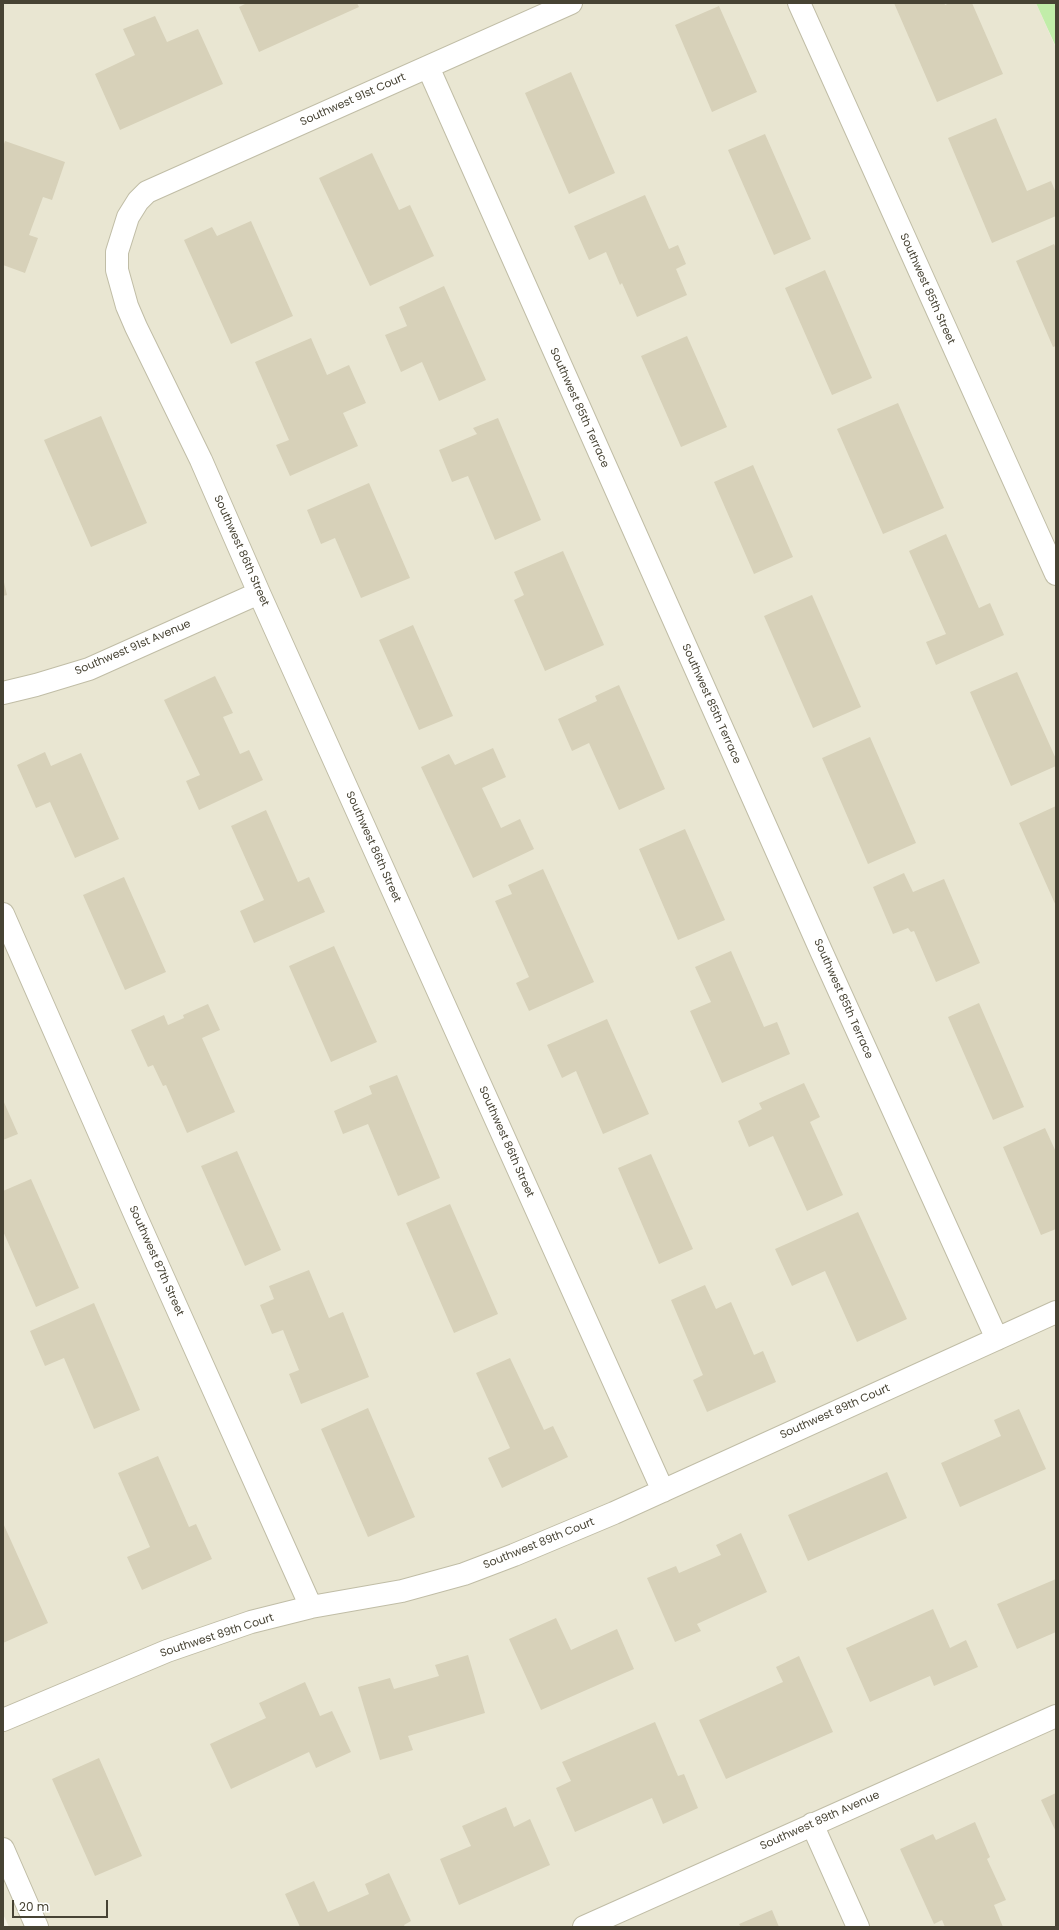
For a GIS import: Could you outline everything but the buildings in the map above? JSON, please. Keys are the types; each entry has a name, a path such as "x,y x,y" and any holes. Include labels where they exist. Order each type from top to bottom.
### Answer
{"street":[{"name":"Southwest 91st Court","path":"138,201 148,192 163,183 571,3"},
{"name":"Southwest 85th Street","path":"799,3 1056,574"},
{"name":"Southwest 85th Terrace","path":"428,67 822,953 997,1339"},
{"name":"Southwest 86th Street","path":"138,201 128,217 117,252 117,270 121,287 136,327 201,460 259,593 662,1491"},
{"name":"Southwest 91st Avenue","path":"3,693 36,686 89,669 259,593"},
{"name":"Southwest 87th Street","path":"3,914 140,1226 311,1608"},
{"name":"Southwest 89th Court","path":"3,1720 194,1641 251,1622 311,1608 402,1590 464,1574 565,1534 1056,1312"},
{"name":"Southwest 89th Avenue","path":"584,1927 1056,1716"},
{"path":"812,1824 858,1927"},
{"path":"3,1849 37,1927"}],"shaded area":[{"path":"3,3 1036,3 1056,48 1056,1927 9,1927 3,1914"}],"green space":[{"path":"1036,3 1056,3 1056,47"}]}
